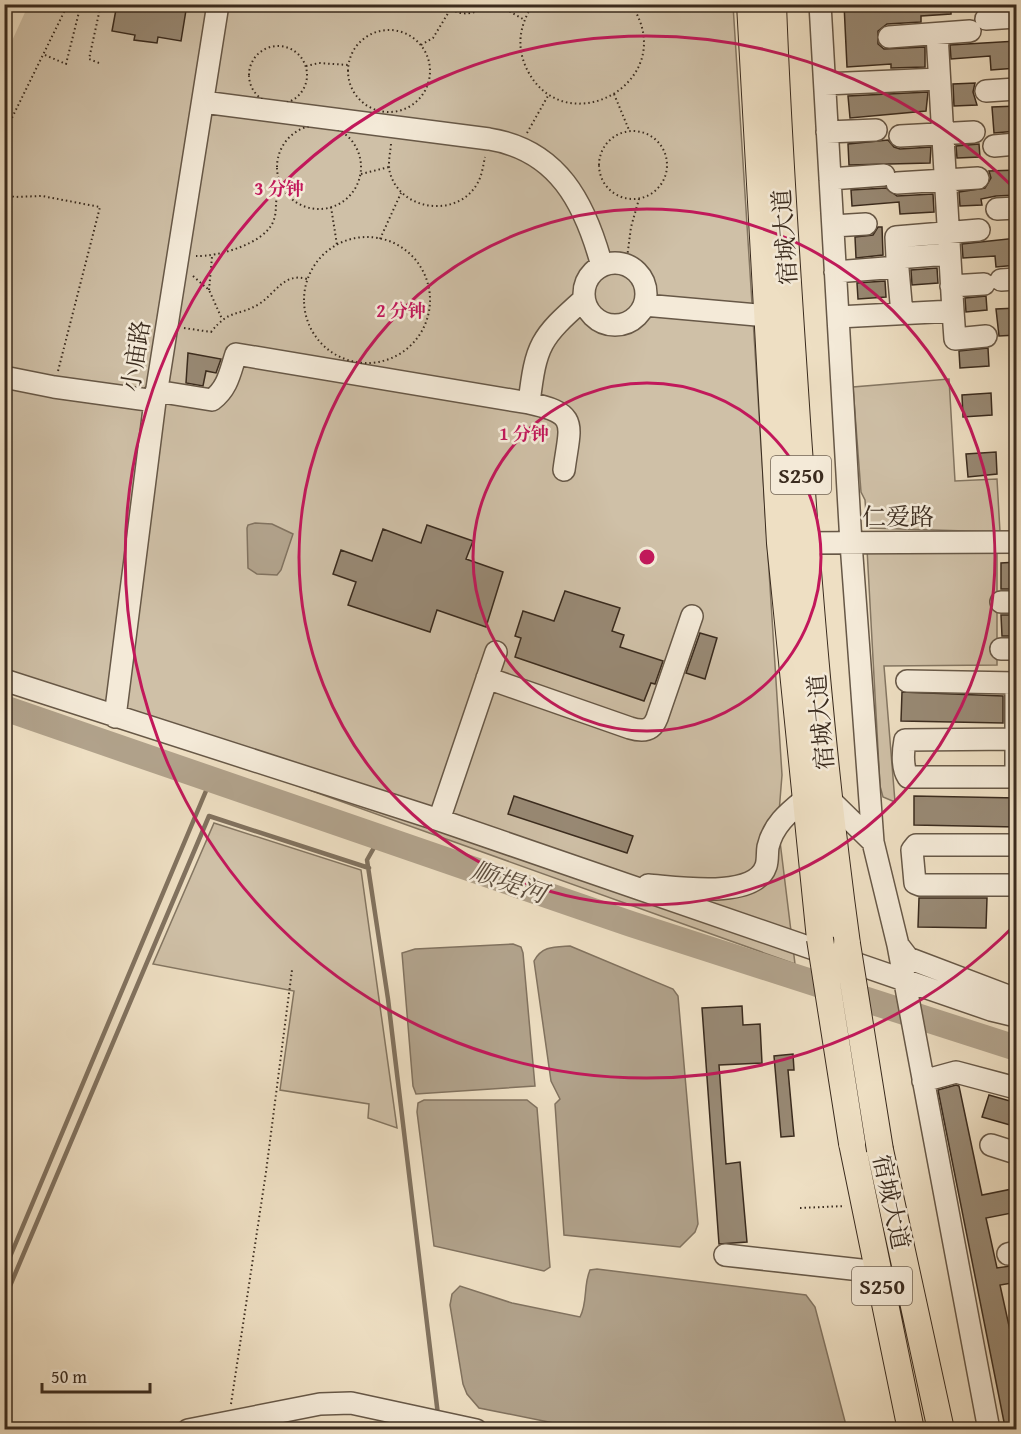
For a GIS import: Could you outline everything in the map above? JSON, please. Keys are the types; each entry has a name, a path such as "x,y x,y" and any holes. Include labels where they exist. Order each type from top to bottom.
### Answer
{"main road":[{"name":"宿城大道","path":"750,4 780,543 816,798 847,944 880,1150 941,1430"},
{"name":"宿城大道","path":"773,4 778,145 806,543 820,939 852,1143 911,1430"}],"street":[{"name":"小庙路","path":"115,717 155,396 218,4"},
{"path":"820,4 851,543 873,842 898,945 989,1430"},
{"path":"889,37 937,34 1017,17"},
{"path":"937,34 955,339 986,336"},
{"path":"825,84 939,79"},
{"path":"986,91 1017,89"},
{"path":"203,102 489,139 523,147 551,167 579,203 588,220 602,266"},
{"path":"827,132 876,130"},
{"path":"900,136 974,132"},
{"path":"994,146 1017,144"},
{"path":"830,179 978,178"},
{"path":"833,226 866,224"},
{"path":"902,314 896,237 979,230"},
{"path":"835,272 949,254"},
{"path":"529,403 534,359 541,344 551,330 584,299 588,280 602,266 612,263 626,266 640,275 644,285 644,305 631,321 611,325 594,316 584,299"},
{"path":"951,286 1001,281"},
{"path":"644,305 768,316"},
{"path":"838,317 953,311"},
{"path":"4,377 54,387 212,399 220,393 226,383 236,354 553,408 567,419 569,429 564,470"},
{"name":"仁爱路","path":"780,543 1017,542"},
{"path":"487,678 630,729 647,730 654,726 692,616"},
{"path":"439,820 496,652"},
{"path":"4,680 439,820 904,981 991,1010 1017,1016"},
{"path":"906,681 1017,683"},
{"path":"1016,739 905,740 904,772 908,777 1016,777 1017,693"},
{"path":"621,883 714,889 747,883 759,877 766,866 768,847 781,820 816,798 873,842"},
{"path":"1017,845 916,845 912,850 915,883 920,885 1017,885"},
{"path":"898,945 908,958 1017,999"},
{"path":"921,1074 956,1072 1017,1088"},
{"path":"991,1144 1017,1153"},
{"path":"725,1256 879,1272"},
{"path":"188,1430 320,1404 351,1403 439,1420 476,1430"}],"path":[{"path":"4,134 45,55 68,4"},
{"path":"45,55 66,64 81,4"},
{"path":"99,63 89,59 101,4"},
{"path":"444,4 450,10 470,14 489,5 507,10 524,19"},
{"path":"533,4 524,19 520,36 521,57 529,76 549,94 562,101 582,104 602,101 614,94 634,75 643,56 644,36 639,16 631,4"},
{"path":"421,45 433,38 450,10"},
{"path":"392,30 405,33 421,45 429,61 428,86 411,106 398,111 384,112 371,108 359,100 351,88 349,65 355,48 365,38 378,32 392,30"},
{"path":"279,46 296,52 306,66 306,84 302,92 286,103 267,102 252,88 250,69 261,52 270,48 279,46"},
{"path":"306,66 318,63 349,65"},
{"path":"523,147 527,134 549,94"},
{"path":"614,94 621,104 629,130"},
{"path":"309,125 324,125 337,128 348,136 359,154 361,174 356,188 348,199 332,207 308,208 295,202 282,187 276,166 279,152 286,140 309,125"},
{"path":"394,126 389,174 401,193 436,207 453,204 469,194 477,184 489,139"},
{"path":"629,130 652,136 666,154 665,178 659,188 639,199 628,199 609,189 599,170 599,160 609,140 629,130"},
{"path":"361,174 389,166"},
{"path":"177,259 212,257 246,244 266,231 274,221 274,200 282,187"},
{"path":"4,193 14,197 42,196 100,207 54,387"},
{"path":"380,239 401,193"},
{"path":"626,266 631,227 639,199"},
{"path":"332,207 337,245"},
{"path":"354,239 380,239 395,244 412,256 424,274 430,294 428,315 420,335 406,350 388,360 368,363 348,361 330,352 315,337 306,319 304,299 307,279 318,261 337,245 354,239"},
{"path":"209,290 212,257"},
{"path":"177,259 209,290 222,319"},
{"path":"167,325 211,332 222,319 261,302 291,278 307,279"},
{"path":"229,1421 266,1172 292,970"},
{"path":"800,1208 850,1206"}],"shaded area":[{"path":"5,5 733,5 782,775 778,825 795,964 5,681"},
{"path":"949,379 955,481 997,479 1000,532 867,528 865,500 861,492 853,387"},
{"path":"272,524 293,534 281,570 277,575 257,574 248,568 247,528 248,525"},
{"path":"867,549 997,550 997,665 884,666 895,802 883,797 880,786"},
{"path":"214,823 361,870 397,1128 368,1118 369,1104 280,1090 294,991 153,964"},
{"path":"513,944 521,947 523,953 535,1086 416,1094 413,1086 402,953 415,949"},
{"path":"570,946 673,989 678,996 698,1224 695,1232 680,1247 564,1235 555,1104 560,1099 551,1081 534,961 545,950"},
{"path":"424,1100 527,1100 537,1108 550,1267 544,1271 434,1246 417,1112 418,1103"},
{"path":"590,1270 806,1295 815,1307 847,1429 583,1429 479,1408 467,1394 463,1384 450,1305 452,1294 460,1286 512,1303 580,1317"}],"pier":[{"path":"14,5 27,8 5,56 5,33 9,20 5,18 5,11 10,13"}],"building":[{"path":"117,4 187,4 181,41 158,37 157,43 134,40 135,35 112,31"},
{"path":"844,4 951,4 951,14 921,16 921,22 887,24 878,31 878,44 884,49 925,47 925,67 891,68 891,64 847,67"},
{"path":"1017,41 1017,68 991,70 990,56 951,59 950,45"},
{"path":"975,83 973,92 977,105 954,106 953,84"},
{"path":"928,92 926,111 850,118 848,96"},
{"path":"1017,106 1017,131 994,133 992,107"},
{"path":"888,140 894,147 900,149 931,147 930,163 849,165 848,144"},
{"path":"979,144 980,157 957,158 956,146"},
{"path":"1017,170 1017,195 981,199 982,205 960,206 959,192 985,188 991,178 989,171"},
{"path":"886,188 897,196 933,194 934,212 900,214 899,202 852,206 851,190"},
{"path":"878,227 882,227 883,255 856,258 855,237 873,235"},
{"path":"1017,238 1017,265 996,267 995,256 963,258 962,244"},
{"path":"937,268 938,283 912,285 911,270"},
{"path":"885,281 886,297 858,299 857,283"},
{"path":"986,296 987,310 966,312 965,298"},
{"path":"1017,308 1017,335 999,336 996,309"},
{"path":"988,348 989,366 960,368 959,351"},
{"path":"188,353 221,359 216,373 206,371 203,386 186,383"},
{"path":"991,393 992,415 963,417 962,395"},
{"path":"996,452 997,474 968,477 966,454"},
{"path":"427,525 473,541 466,559 503,572 486,627 437,610 430,632 348,605 356,582 333,574 341,550 372,561 383,529 421,543"},
{"path":"1017,562 1017,589 1001,589 1001,563"},
{"path":"565,591 620,608 612,631 624,635 620,647 663,661 655,684 651,683 644,701 515,657 521,638 515,636 523,611 554,621"},
{"path":"1001,615 1017,615 1017,636 1002,636"},
{"path":"700,633 717,638 705,679 686,673"},
{"path":"902,692 1003,696 1003,723 901,721"},
{"path":"514,796 633,836 627,853 508,814"},
{"path":"914,796 1017,798 1017,827 914,825"},
{"path":"919,898 987,898 986,928 918,927"},
{"path":"742,1006 743,1025 760,1024 762,1063 719,1065 726,1164 740,1162 747,1242 719,1244 702,1008"},
{"path":"793,1054 794,1070 788,1070 794,1136 781,1137 774,1056"},
{"path":"959,1086 982,1195 1017,1188 1017,1212 986,1218 997,1268 1017,1265 1017,1282 1000,1285 1017,1362 1017,1424 1005,1427 938,1090"},
{"path":"989,1095 1017,1103 1017,1127 982,1117"}],"waterway":[{"name":"顺堤河","path":"4,708 631,924 1016,1048"},
{"path":"4,1271 211,779"},
{"path":"4,1300 209,816 369,868"},
{"path":"380,837 367,860 388,999 438,1415"}]}
